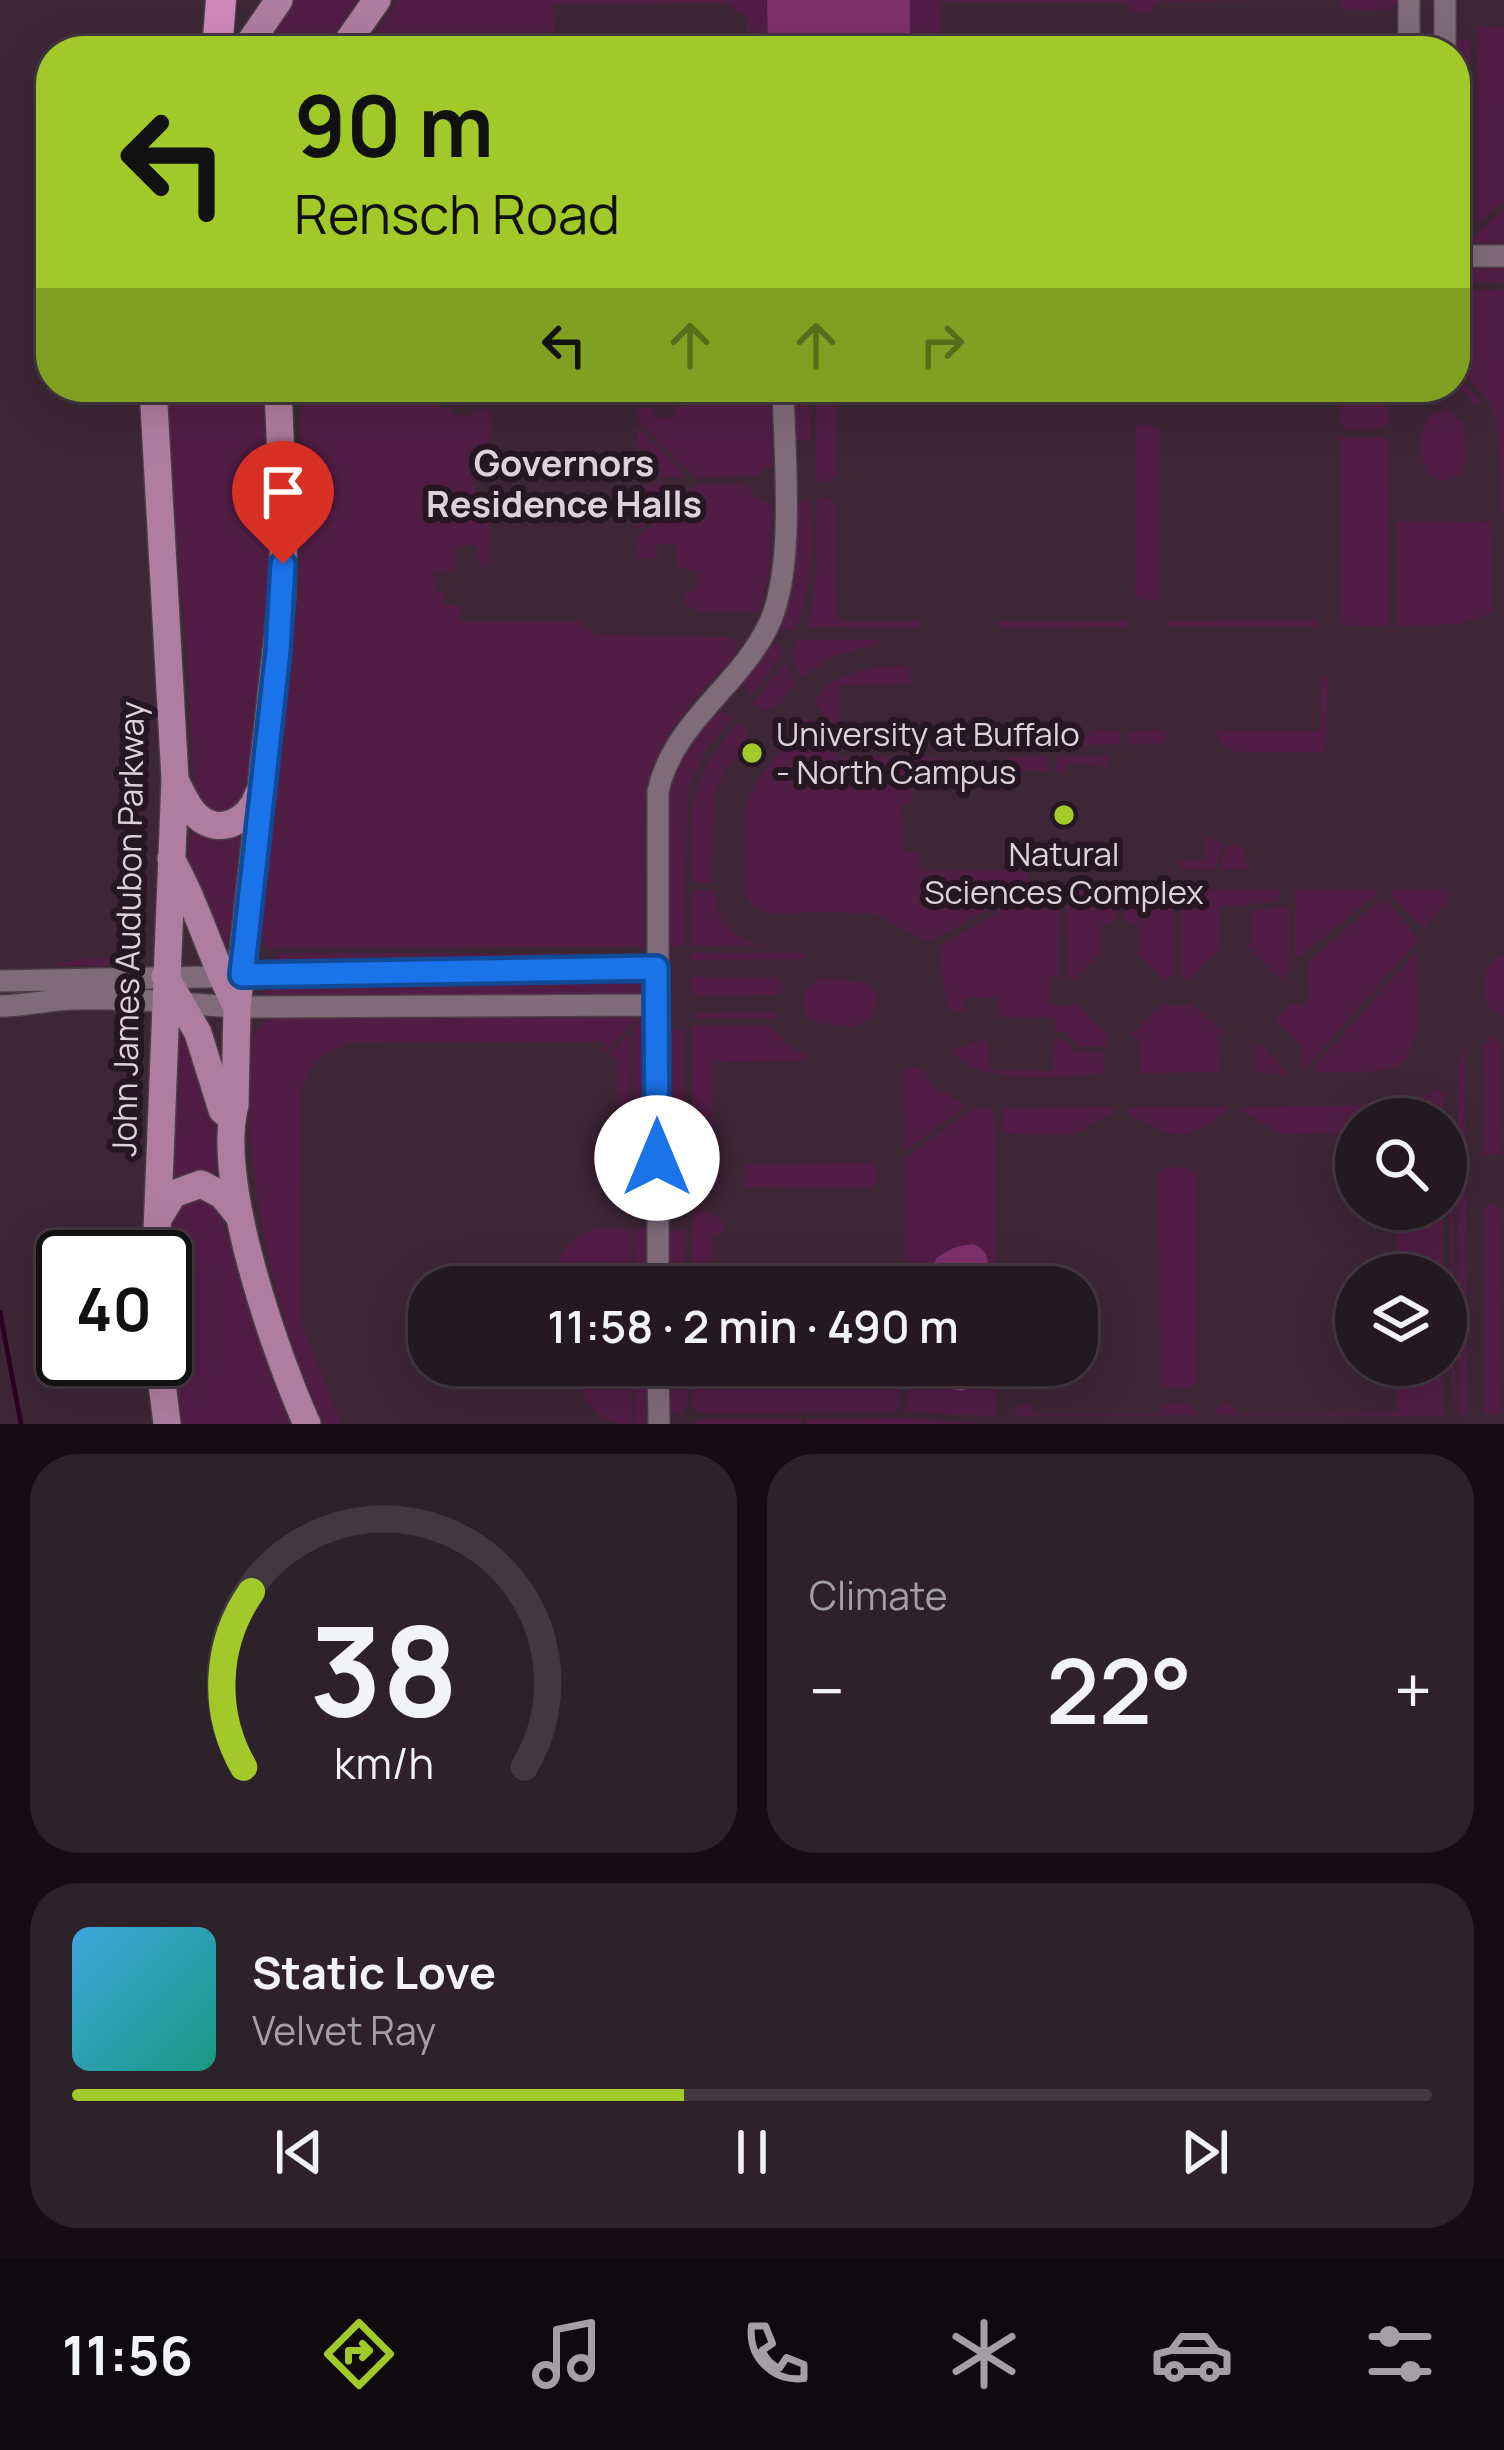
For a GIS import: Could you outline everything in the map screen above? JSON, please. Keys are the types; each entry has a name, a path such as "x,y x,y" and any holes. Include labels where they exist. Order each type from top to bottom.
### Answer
{"highway":[{"path":"219,36 221,0"}],"main road":[{"path":"254,36 279,0"},
{"path":"354,36 369,10"},
{"name":"John James Audubon Parkway","path":"154,402 175,778 171,993 155,1230"},
{"path":"279,402 284,530"},
{"path":"231,975 263,780 278,651 292,402"},
{"path":"175,778 191,810 218,825 247,815 263,780"},
{"path":"171,859 231,975 237,1007 232,1119 242,1220 267,1316 308,1424"},
{"path":"171,993 198,1034 222,1110 232,1119"},
{"path":"155,1223 172,1194 200,1184 222,1195 242,1220"},
{"path":"162,1386 167,1424"}],"street":[{"path":"1409,0 1409,36"},
{"path":"1445,0 1445,36"},
{"path":"1470,256 1504,256"},
{"path":"658,1266 656,827 661,781 676,744 769,625 780,585 783,402"},
{"path":"0,1006 171,993 231,975 656,968"},
{"path":"0,981 171,993 237,1007 656,1005"},
{"path":"658,1386 658,1424"}],"shaded area":[{"name":"University at Buffalo - North Campus","path":"0,0 1504,0 1504,1424 0,1424"},
{"path":"295,0 358,0 334,36 270,36"},
{"path":"398,0 767,0 768,36 746,36 746,14 734,11 731,3 554,4 554,36 374,36"},
{"path":"767,0 910,0 910,36 768,36"},
{"path":"910,0 1339,0 1160,1 1150,13 1133,12 1128,2 941,2 940,36 910,36"},
{"path":"1339,0 1400,0 1389,10 1349,11"},
{"path":"1478,26 1504,27 1504,200 1477,225"},
{"path":"1470,40 1471,230 1470,231"},
{"path":"1504,209 1504,244 1470,240"},
{"path":"1470,267 1504,267 1504,283 1473,283"},
{"path":"1504,290 1504,514 1499,508 1497,422 1489,402 1470,380 1470,293"},
{"path":"167,402 264,402 269,538 261,690 244,790 238,805 219,817 194,798"},
{"path":"301,402 440,402 440,407 453,408 453,414 472,416 473,409 490,409 489,467 479,469 472,483 477,492 490,496 489,567 480,567 476,545 455,547 455,568 433,572 435,592 443,592 444,605 460,605 461,621 578,621 596,635 731,637 738,645 735,655 671,731 654,767 644,817 644,947 266,948 261,931 299,589"},
{"path":"686,402 770,402 771,467 763,467 762,476 694,477 638,421 638,408 654,408 655,418 675,416 675,406 686,406"},
{"path":"794,402 810,402 810,440 796,440"},
{"path":"816,402 837,402 837,470 824,482 817,482"},
{"path":"1340,402 1389,402 1389,427 1348,430 1340,422"},
{"path":"1448,410 1464,424 1466,461 1460,474 1436,479 1423,462 1422,437 1431,415"},
{"path":"1136,424 1159,427 1160,596 1156,601 1135,598"},
{"path":"638,427 685,474 683,477 638,477"},
{"path":"1340,437 1389,440 1388,626 1347,626 1341,620"},
{"path":"694,484 749,484 753,497 771,503 769,575 759,612 694,612 685,603 685,591 696,591 698,571 677,567 676,545 656,544 655,558 637,558 637,539"},
{"path":"638,485 684,487 638,532"},
{"path":"809,499 811,548 805,597 796,629 778,629 792,581 796,505"},
{"path":"817,499 831,499 837,506 838,621 920,621 920,628 808,627 816,575"},
{"path":"1397,521 1490,522 1490,613 1459,624 1397,626"},
{"path":"1316,620 1316,627 1166,627 1166,621"},
{"path":"997,621 1129,621 1129,627 997,628"},
{"path":"772,639 784,653 750,697 742,684"},
{"path":"798,640 878,640 877,645 829,658 801,679 791,654"},
{"path":"786,661 795,686 777,708 763,710 752,705"},
{"path":"883,667 910,667 911,684 840,685 840,720 835,721 835,732 815,702 821,693 844,676"},
{"path":"1321,678 1328,678 1326,752 1236,752 1219,741 1216,731 1320,731"},
{"path":"723,711 732,718 704,753 688,789 684,945 669,947 670,794 696,735"},
{"path":"807,717 838,757 943,757 943,771 918,772 910,802 902,804 904,851 920,856 920,871 1024,871 1024,856 1030,856 1027,887 933,941 873,915 767,913 755,907 744,888 745,804 759,778"},
{"path":"985,719 992,719 992,731 1045,731 1045,746 981,746"},
{"path":"738,722 747,730 748,740 714,796 712,882 696,882 691,875 691,849 696,793 710,761"},
{"path":"1090,731 1121,731 1120,744 1073,745 1074,736 1089,736"},
{"path":"1127,731 1166,731 1166,743 1129,745"},
{"path":"1046,756 1049,771 1007,771 1007,757"},
{"path":"1058,756 1108,756 1108,767 1068,762 1063,776 1055,770"},
{"path":"195,828 245,830 232,934 223,950 191,874 188,858"},
{"path":"1205,837 1224,843 1214,869 1181,869 1181,860 1205,860"},
{"path":"1228,844 1242,848 1249,869 1219,869"},
{"path":"1279,889 1279,901 1220,907 1218,951 1190,979 1181,976 1181,890"},
{"path":"1295,889 1376,889 1376,895 1298,958"},
{"path":"1391,889 1449,889 1448,899 1424,930 1391,895"},
{"path":"695,890 714,890 728,927 763,945 691,946 691,895"},
{"path":"1035,890 1059,890 1059,977 1050,977 1050,1005 1074,1006 1074,1002 1110,1037 1106,1037 1106,1046 1078,1046 1064,1032 1055,1032 1055,1017 999,1017 998,998 968,998 963,1011 947,1012 943,944"},
{"path":"1066,890 1174,890 1174,976 1167,976 1166,982 1138,954 1138,924 1125,923 1122,897 1118,897 1114,923 1102,924 1102,951 1074,979 1067,977"},
{"path":"1383,902 1391,905 1419,939 1304,1070 1301,1046 1275,1020 1289,1005 1308,1004 1308,964 1313,957"},
{"path":"1284,906 1289,910 1289,973 1282,981 1245,944 1251,943 1250,912"},
{"path":"1417,951 1418,1032 1406,1059 1395,1067 1371,1072 1313,1072 1313,1068"},
{"path":"279,953 640,954 629,960 289,962 276,957"},
{"path":"691,953 806,953 806,959 691,960"},
{"path":"1504,954 1504,1017 1488,1006 1484,983 1491,963"},
{"path":"139,958 120,965 52,966 78,959"},
{"path":"691,977 776,977 785,987 777,995 691,996"},
{"path":"636,978 641,990 634,996 267,995 268,986"},
{"path":"823,978 867,982 877,997 871,1018 856,1027 812,1022 803,997"},
{"path":"1166,999 1167,1005 1190,1002 1226,1036 1218,1038 1219,1072 1140,1073 1138,1037 1129,1037"},
{"path":"691,1013 780,1015 694,1018"},
{"path":"278,1016 638,1017 605,1054 604,1042 349,1043 316,1064 300,1099 302,1324 342,1424 324,1424 292,1343 259,1208 249,1118 249,1052 256,1031"},
{"path":"640,1019 645,1031 646,1181 635,1195 633,1028"},
{"path":"695,1025 770,1025 786,1044 807,1056 801,1061 713,1062 713,1157 692,1153 691,1029"},
{"path":"682,1029 685,1196 675,1193 669,1183 668,1030"},
{"path":"630,1032 630,1194 607,1195 607,1190 618,1189 617,1057 608,1057"},
{"path":"186,1035 215,1107 216,1181 172,1185 177,1039"},
{"path":"1492,1037 1501,1045 1501,1154 1483,1154 1482,1044"},
{"path":"1055,1038 1076,1052 1103,1052 1105,1072 999,1075 963,1062 951,1050 987,1039 990,1071 1052,1071"},
{"path":"1255,1045 1266,1048 1287,1075 1255,1072"},
{"path":"1465,1049 1465,1098 1458,1098 1458,1063"},
{"path":"908,1065 921,1068 939,1090 967,1105 904,1152 903,1071"},
{"path":"1438,1089 1443,1093 1443,1098 1421,1098"},
{"path":"1335,1106 1335,1133 1282,1134 1242,1107"},
{"path":"974,1107 991,1109 995,1116 996,1266 905,1266 904,1158"},
{"path":"1115,1107 1113,1114 1073,1135 1001,1134 1004,1108"},
{"path":"1127,1107 1230,1107 1196,1131 1176,1134 1130,1115"},
{"path":"875,1163 876,1188 744,1187 746,1164"},
{"path":"693,1164 719,1165 717,1187 693,1189"},
{"path":"1189,1167 1196,1175 1197,1381 1192,1387 1167,1388 1160,1380 1158,1175 1164,1168"},
{"path":"206,1197 220,1212 293,1424 182,1424 175,1386 192,1386 192,1230 172,1230 181,1201"},
{"path":"1491,1203 1501,1210 1502,1414 1484,1414 1483,1210"},
{"path":"693,1212 714,1213 724,1224 722,1233 713,1234 713,1266 692,1266"},
{"path":"599,1228 631,1228 631,1266 557,1266 565,1248"},
{"path":"634,1228 646,1229 647,1266 634,1266"},
{"path":"669,1230 686,1230 686,1266 669,1266"},
{"path":"1397,1230 1443,1230 1443,1254 1397,1254"},
{"path":"1458,1230 1466,1230 1466,1254 1458,1254"},
{"path":"955,1247 979,1247 989,1266 934,1266 936,1258"},
{"path":"579,1386 631,1386 632,1424 608,1420 593,1408"},
{"path":"635,1386 647,1386 647,1424 635,1424"},
{"path":"670,1386 687,1386 687,1407 682,1413 670,1412"},
{"path":"693,1386 899,1386 899,1408 893,1412 699,1413 693,1407"},
{"path":"906,1386 996,1386 996,1417 907,1411"},
{"path":"1397,1386 1443,1386 1443,1416 1215,1415 1225,1403 1237,1413 1397,1412"},
{"path":"1459,1386 1467,1386 1467,1415 1459,1415"},
{"path":"1187,1403 1198,1415 1013,1416 1025,1404 1035,1415 1159,1414 1166,1404"},
{"path":"911,1418 985,1424 806,1424 806,1419"},
{"path":"698,1419 801,1419 801,1424 693,1424"}],"waterway":[{"path":"0,1312 21,1424"}],"place":[{"name":"University at Buffalo - North Campus","path":"752,753"},
{"name":"Natural Sciences Complex","path":"1064,815"}],"district":[{"name":"Governors Residence Halls","path":"564,484"}],"route":[{"path":"283,564 278,651 242,975 656,968 657,1158"}]}
